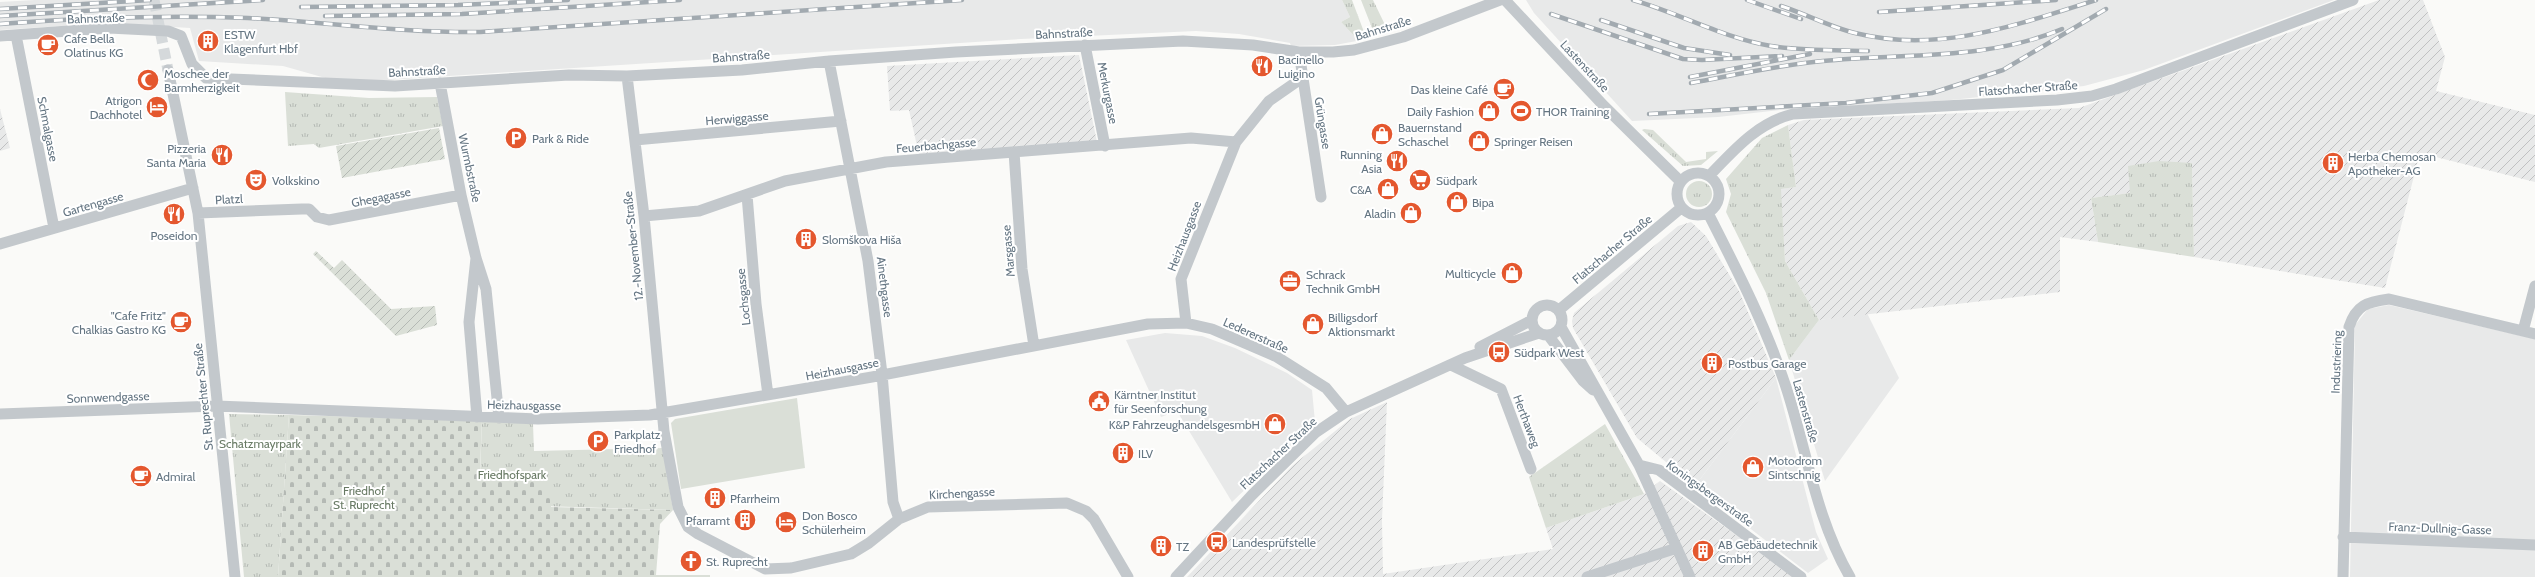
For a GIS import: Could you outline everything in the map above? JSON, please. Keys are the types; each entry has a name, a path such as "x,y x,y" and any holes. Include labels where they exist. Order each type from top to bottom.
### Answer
{"street":[{"name":"Bahnstraße","path":"0,36 109,28 168,31 181,36 192,64 206,78 376,86 569,75 627,76 742,70 829,61 1085,45 1214,42 1299,52 1354,50 1403,36 1500,0"},
{"name":"Lastenstraße","path":"1505,0 1609,111 1681,182"},
{"name":"Flatschacher Straße","path":"1709,176 1740,144 1764,125 1779,118 1793,114 2057,100 2092,96 2116,89 2353,0"},
{"name":"Schmalgasse","path":"16,35 54,228"},
{"name":"Merkurgasse","path":"1085,45 1105,146"},
{"name":"Grüngasse","path":"1299,52 1321,197"},
{"name":"Ainethgasse","path":"829,61 868,261 882,374 893,502 899,519"},
{"name":"St. Ruprechter Straße","path":"168,70 198,214 216,406 235,577"},
{"name":"12.-November-Straße","path":"627,76 644,216 662,414"},
{"name":"Heizhausgasse","path":"216,406 499,418 601,418 662,414 1148,324 1186,323 1181,279 1236,142 1269,101 1302,78"},
{"name":"Wurmbstraße","path":"440,83 461,195 488,301 499,418"},
{"name":"Herwiggasse","path":"635,140 841,121"},
{"name":"Feuerbachgasse","path":"644,216 699,211 785,181 886,162 1105,146 1191,138 1236,142"},
{"name":"Marsgasse","path":"1014,152 1022,269 1034,346"},
{"path":"1699,173 1709,176 1716,184 1719,196 1715,206 1708,213 1700,215 1689,214 1681,208 1677,199 1677,190 1681,182 1688,175 1699,173"},
{"name":"Gartengasse","path":"0,244 193,188"},
{"name":"Ghegagasse","path":"309,209 317,217 330,220 461,195"},
{"name":"Lochsgasse","path":"747,195 756,304 768,395"},
{"name":"Flatschacher Straße","path":"1559,310 1681,208"},
{"name":"Platzl","path":"198,214 309,209"},
{"name":"Lastenstraße","path":"1708,213 1755,304 1772,344 1801,436 1820,509 1836,554 1850,577"},
{"name":"Wurmbstraße","path":"476,258 469,322 477,416"},
{"path":"2523,331 2535,286"},
{"name":"Industriering","path":"2343,577 2349,327 2353,314 2362,306 2374,301 2389,299 2535,334"},
{"path":"1544,334 1556,333 1561,327 1562,318 1559,310 1547,305 1539,308 1532,320 1534,328 1544,334 1583,381 1595,391"},
{"name":"Flatschacher Straße","path":"1465,358 1472,351 1532,320"},
{"name":"Ledererstraße","path":"1186,323 1212,329 1278,357 1326,388 1346,412"},
{"path":"1561,327 1591,379 1595,391 1639,465 1690,577"},
{"name":"Flatschacher Straße","path":"1176,577 1252,495 1315,433 1346,412 1465,358 1544,334"},
{"name":"Herthaweg","path":"1451,365 1501,389 1531,469"},
{"name":"Sonnwendgasse","path":"0,414 216,406"},
{"name":"Kirchengasse","path":"662,414 678,507 688,527 765,573 807,566 852,554 870,544 899,519 928,507 941,505 1045,502 1073,505 1086,511 1094,519 1128,577"},
{"name":"Koningsbergerstraße","path":"1639,465 1658,470 1801,577"},
{"name":"Franz-Dullnig-Gasse","path":"2343,537 2535,545"},
{"path":"1588,577 1677,548"}],"shaded area":[{"path":"35,0 1342,0 1350,17 1341,22 1357,39 1362,40 1335,45 1291,46 1290,43 1239,34 1196,31 1021,39 373,81 329,79 283,66 199,61 190,28 107,23 0,30 0,2"},
{"path":"1526,0 2334,0 2144,70 2084,86 1951,100 1780,110 1718,117 1632,121 1534,13"},
{"path":"2379,0 2423,0 2445,57 2436,91 2535,115 2535,182 2420,153 2385,288 2194,257 2192,163 2131,193 2091,198 2098,242 2060,237 2060,292 1819,320 1785,261 1780,189 1796,187 1788,125 1804,120 2079,108"},
{"path":"1079,55 1097,142 919,155 909,110 890,111 887,66"},
{"path":"0,109 10,148 0,151"},
{"path":"1691,222 1706,236 1739,291 1776,378 1695,486 1637,438 1573,328 1572,321 1574,313 1678,226"},
{"path":"2389,305 2535,339 2535,577 2350,577 2355,325 2368,309"},
{"path":"1867,313 1899,378 1825,481 1789,360 1819,320"},
{"path":"1165,333 1202,336 1235,348 1287,373 1312,390 1315,422 1232,502 1177,411 1161,417 1126,340"},
{"path":"1776,378 1816,532 1828,559 1808,573 1695,486"},
{"path":"1387,402 1382,520 1383,574 1553,549 1546,528 1644,494 1660,481 1795,577 1187,577 1292,466 1350,419"}],"green space":[{"path":"1342,0 1352,0 1364,32 1362,40 1357,39 1341,22 1350,17"},
{"path":"1361,0 1373,0 1388,31 1376,35 1374,33"},
{"path":"285,92 369,98 437,97 443,126 319,148 314,144 288,146"},
{"path":"1788,125 1796,187 1781,189 1785,261 1819,320 1789,360 1766,293 1726,212 1731,194 1726,179 1762,138"},
{"path":"439,128 445,159 342,178 336,146"},
{"path":"1642,130 1653,130 1686,162 1706,159 1706,152 1718,151 1701,165 1683,166"},
{"path":"2159,161 2192,163 2194,257 2098,242 2091,198 2130,193 2128,166"},
{"path":"1699,181 1708,185 1712,194 1708,203 1699,207 1690,203 1686,194 1690,185"},
{"path":"316,251 334,268 342,260 391,309 435,306 437,325 396,336 313,254"},
{"path":"797,398 805,468 681,489 671,423 675,419"},
{"name":"Schatzmayrpark","path":"229,414 289,415 278,577 244,577"},
{"name":"Friedhof St. Ruprecht","path":"289,415 482,420 480,469 510,471 515,477 538,479 551,493 551,507 673,510 660,524 656,575 710,575 710,577 278,577"},
{"name":"Friedhofspark","path":"482,420 533,424 534,451 663,448 673,510 479,504"},
{"path":"1605,424 1644,494 1546,528 1529,477"}],"tunnel":[{"path":"154,0 168,70"}],"railway":[{"path":"0,9 150,0"},
{"path":"0,16 263,0"},
{"path":"301,7 458,5 568,0"},
{"path":"325,16 462,14 680,0"},
{"path":"0,24 62,20 217,17 422,31 480,32 962,0"},
{"path":"1633,0 1718,31 1771,46 1795,49 1868,51"},
{"path":"1747,0 1801,19"},
{"path":"1879,12 2056,0"},
{"path":"1781,6 1855,33 1886,39 1917,40 1977,34 2036,19 2096,0"},
{"path":"1649,114 1846,103 1932,93 2003,70 2106,9"},
{"path":"1551,14 1683,59 1702,60 1782,56"},
{"path":"1601,20 1684,48 1730,55"},
{"path":"1691,83 1757,70 1806,63 1974,51 2033,39 2062,29"},
{"path":"1690,77 1810,54"}],"place":[{"name":"ESTW Klagenfurt Hbf","path":"208,41"},
{"name":"Cafe Bella Olatinus KG","path":"48,45"},
{"name":"Bacinello Luigino","path":"1262,66"},
{"name":"Moschee der Barmherzigkeit","path":"148,80"},
{"name":"Das kleine Café","path":"1504,89"},
{"name":"Atrigon Dachhotel","path":"157,107"},
{"name":"Daily Fashion","path":"1489,111"},
{"name":"THOR Training","path":"1521,111"},
{"name":"Bauernstand Schaschel","path":"1382,134"},
{"name":"Park & Ride","path":"516,138"},
{"name":"Springer Reisen","path":"1479,141"},
{"name":"Pizzeria Santa Maria","path":"222,155"},
{"name":"Running Asia","path":"1397,161"},
{"name":"Herba Chemosan Apotheker-AG","path":"2333,163"},
{"name":"Volkskino","path":"256,180"},
{"name":"Südpark","path":"1420,180"},
{"name":"C&A","path":"1388,189"},
{"name":"Bipa","path":"1457,202"},
{"name":"Aladin","path":"1411,213"},
{"name":"Poseidon","path":"174,214"},
{"name":"Slomškova Hiša","path":"806,239"},
{"name":"Multicycle","path":"1512,273"},
{"name":"Schrack Technik GmbH","path":"1290,281"},
{"name":"\"Cafe Fritz\" Chalkias Gastro KG","path":"181,322"},
{"name":"Billigsdorf Aktionsmarkt","path":"1313,324"},
{"name":"Südpark West","path":"1499,352"},
{"name":"Postbus Garage","path":"1712,363"},
{"name":"Kärntner Institut für Seenforschung","path":"1099,401"},
{"name":"K&P FahrzeughandelsgesmbH","path":"1275,424"},
{"name":"Parkplatz Friedhof","path":"598,441"},
{"name":"ILV","path":"1123,453"},
{"name":"Motodrom Sintschnig","path":"1753,467"},
{"name":"Admiral","path":"141,476"},
{"name":"Pfarrheim","path":"715,498"},
{"name":"Pfarramt","path":"745,520"},
{"name":"Don Bosco Schülerheim","path":"786,522"},
{"name":"Landesprüfstelle","path":"1217,542"},
{"name":"TZ","path":"1161,546"},
{"name":"AB Gebäudetechnik GmbH","path":"1703,551"},
{"name":"St. Ruprecht","path":"691,561"}]}
